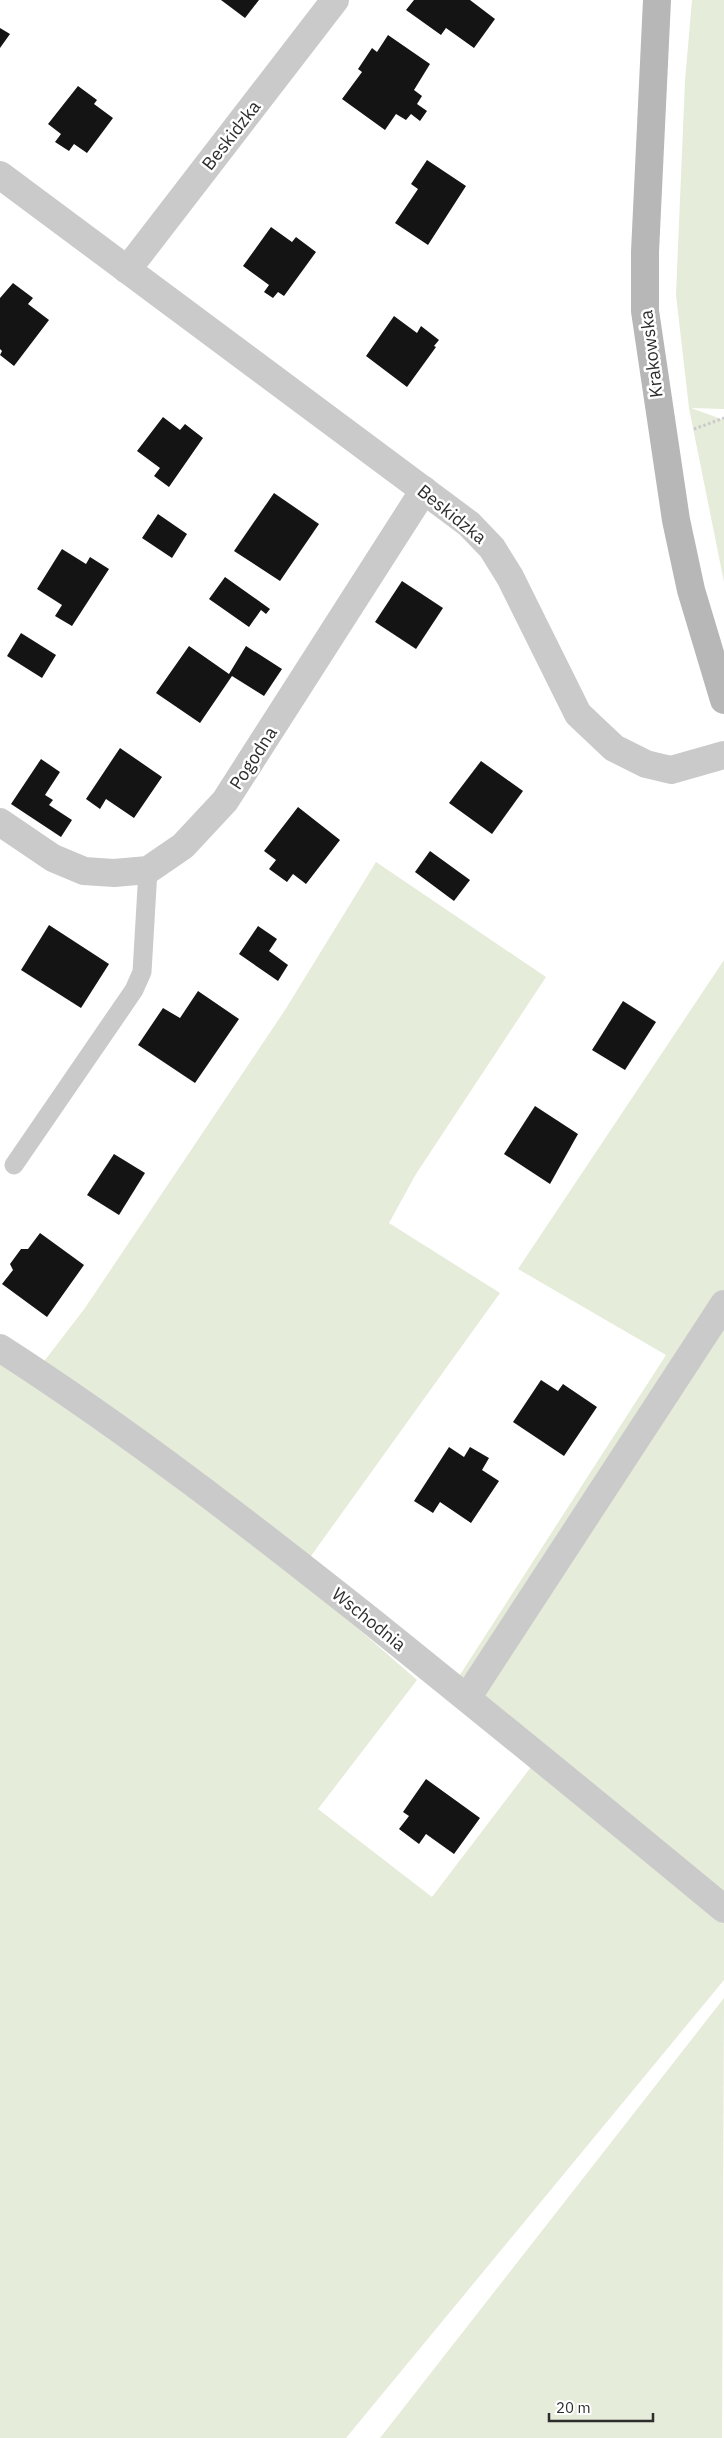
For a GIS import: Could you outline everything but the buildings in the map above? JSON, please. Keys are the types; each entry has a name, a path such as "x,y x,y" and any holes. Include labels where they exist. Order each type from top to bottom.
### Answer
{"main road":[{"name":"Krakowska","path":"657,0 645,252 645,310 676,520 692,590 724,700"}],"street":[{"name":"Beskidzka","path":"127,270 335,0"},
{"name":"Beskidzka","path":"0,175 468,524 492,548 537,629 578,714 614,748 646,764 671,770 724,755"},
{"name":"Pogodna","path":"0,822 53,858 84,871 114,873 148,870 183,846 225,801 424,490"},
{"path":"467,1698 724,1304"},
{"name":"Wschodnia","path":"0,1348 117,1426 225,1505 467,1698 724,1909"}],"lane":[{"path":"14,1165 134,990 142,972 148,870"}],"green space":[{"path":"692,0 724,0 724,409 691,408 724,420 724,582 689,408 676,295 685,81"},
{"path":"376,862 546,977 416,1174 389,1223 500,1293 306,1563 42,1364 85,1308 285,1010"},
{"path":"724,960 724,1907 456,1681 666,1355 518,1269"},
{"path":"0,1355 300,1578 417,1680 318,1809 432,1897 531,1767 724,1911 724,1980 346,2438 0,2438"},
{"path":"724,1998 722,2438 380,2438"}]}
